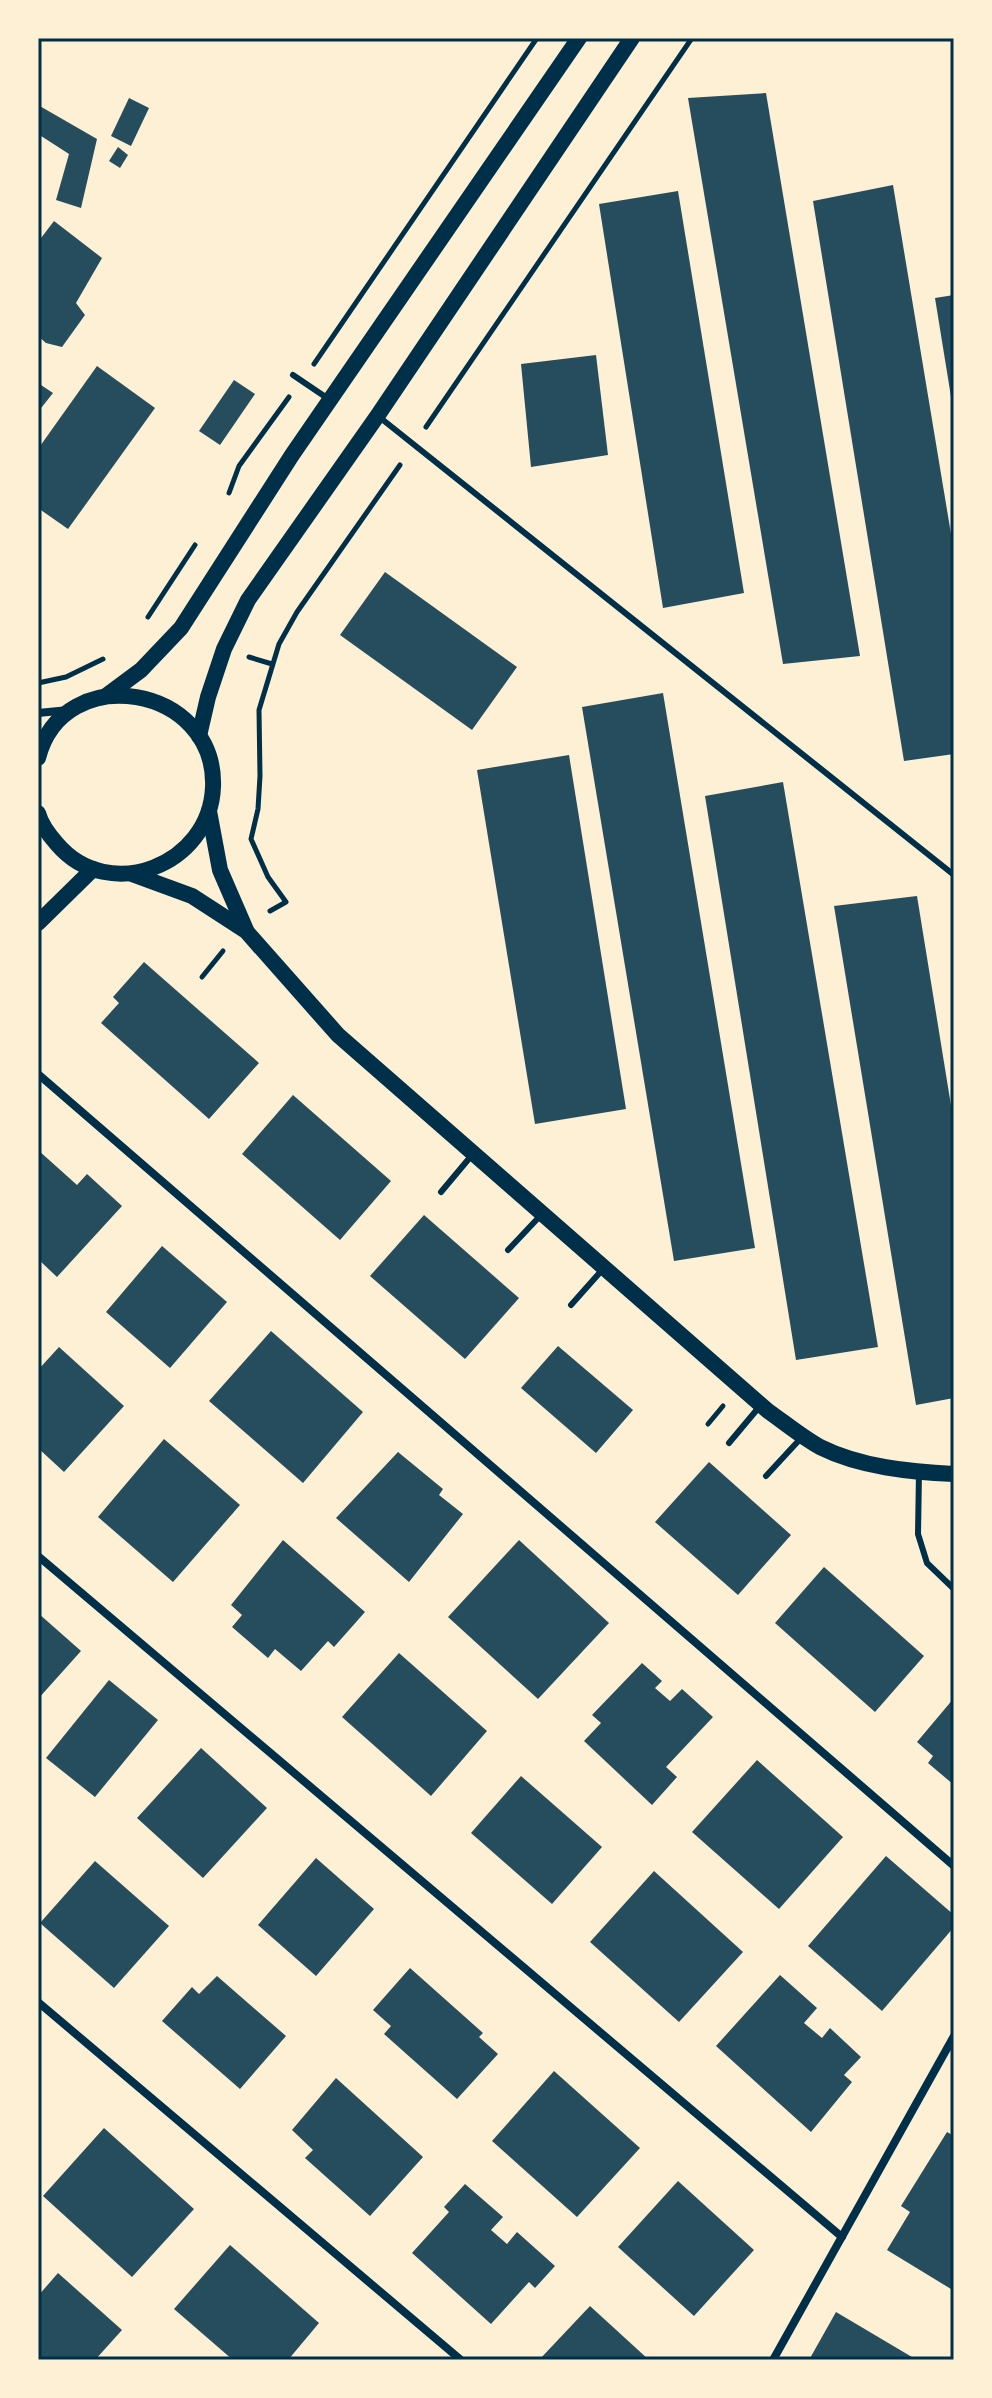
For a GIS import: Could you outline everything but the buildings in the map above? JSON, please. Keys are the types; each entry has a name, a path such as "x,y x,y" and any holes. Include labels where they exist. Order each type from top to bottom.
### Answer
{"main road":[{"path":"38,758 54,726 74,709 106,696 141,670 181,628 330,400 579,38"},
{"path":"199,736 224,649 248,600 378,415 632,38"},
{"path":"106,696 133,695 159,702 181,716 199,736 209,760 213,786 209,811 197,835 182,853 162,866 132,874"},
{"path":"209,811 220,870 246,931"},
{"path":"38,818 64,852 93,869 132,874 192,896 246,931 338,1035 761,1405 803,1436 820,1447 858,1460 919,1472 954,1474"},
{"path":"38,923 93,869"}],"street":[{"path":"38,713 74,709"},
{"path":"38,1074 954,1866"},
{"path":"38,1556 842,2237"},
{"path":"38,2002 461,2360"},
{"path":"773,2360 954,2036"}],"lane":[{"path":"293,375 330,400"},
{"path":"378,415 954,875"},
{"path":"441,1192 474,1154"},
{"path":"508,1250 543,1213"},
{"path":"571,1305 604,1268"},
{"path":"729,1443 761,1405"},
{"path":"766,1476 803,1436"},
{"path":"919,1472 918,1534 927,1563 954,1589"}],"path":[{"path":"202,977 223,950"}]}
